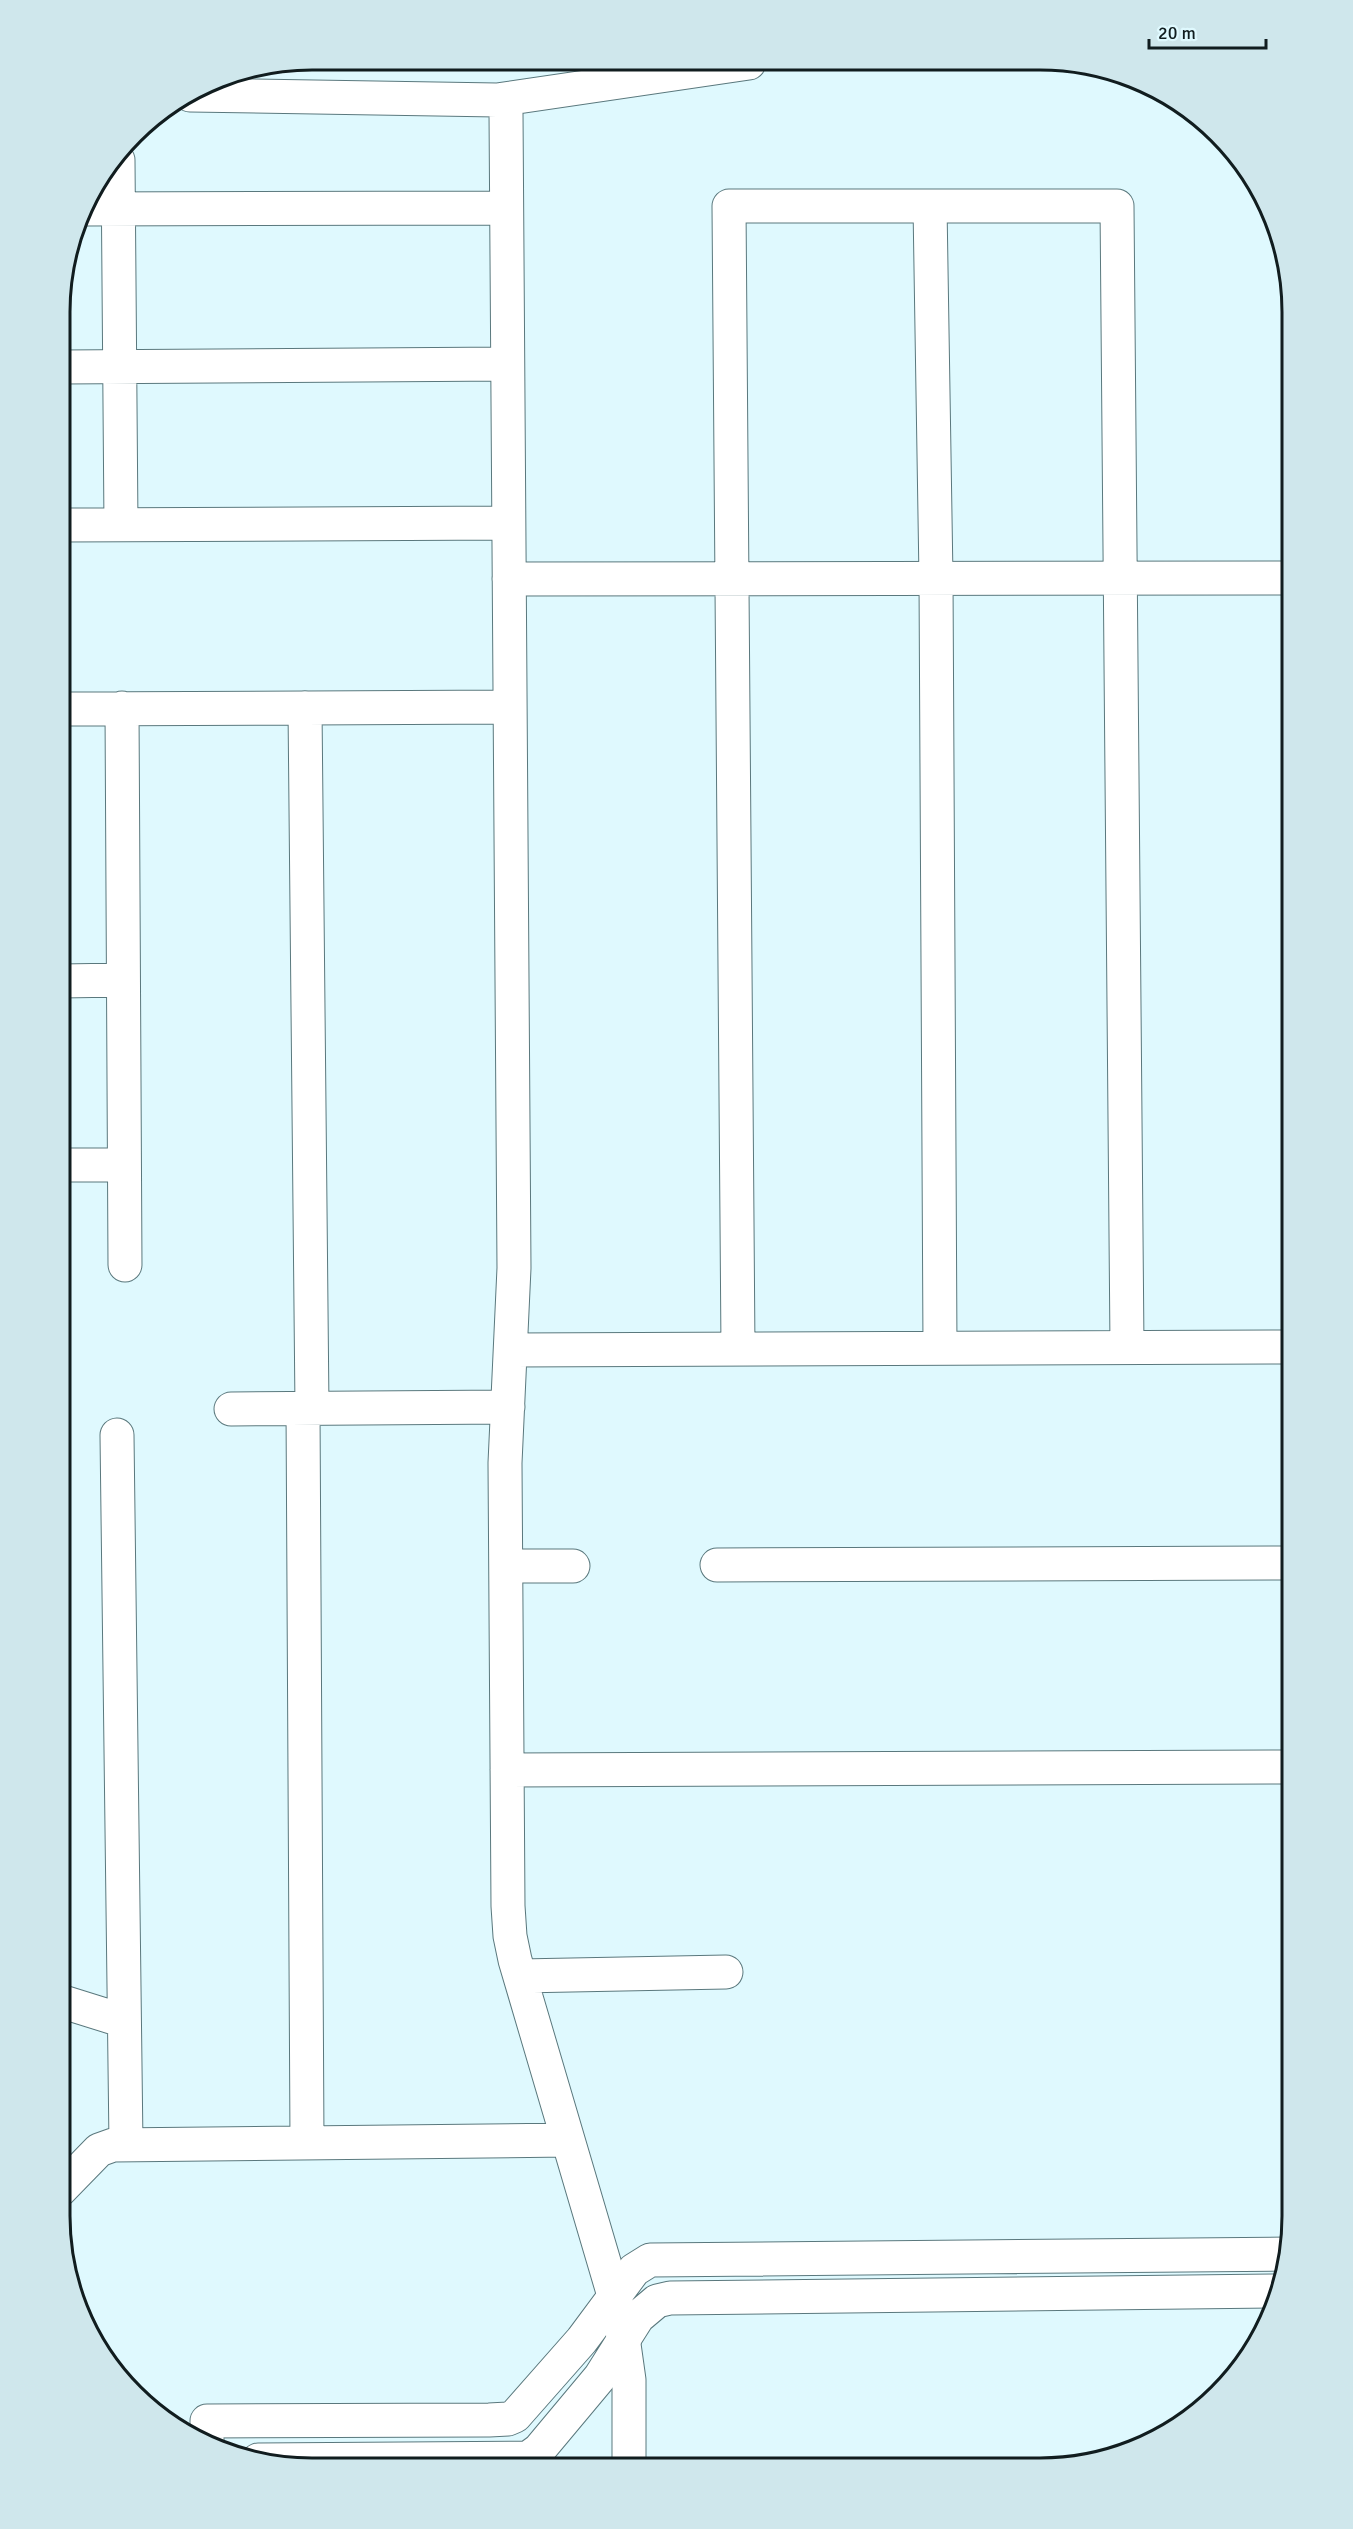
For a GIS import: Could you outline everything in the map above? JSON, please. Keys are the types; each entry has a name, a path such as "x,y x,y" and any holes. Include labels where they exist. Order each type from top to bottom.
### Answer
{"street":[{"path":"206,95 497,100 701,70"},
{"path":"506,112 513,1256 512,1350 505,1463 509,1926 520,1976 615,2295 625,2338 629,2380 629,2458"},
{"path":"118,169 121,525"},
{"path":"738,1349 729,206 1117,206 1127,1347"},
{"path":"930,206 936,578 940,1348"},
{"path":"94,209 506,208"},
{"path":"70,367 507,364"},
{"path":"70,525 508,524"},
{"path":"509,579 1282,578"},
{"path":"70,709 510,707"},
{"path":"122,708 125,1265"},
{"path":"305,708 308,1408 307,2142"},
{"path":"70,981 123,980"},
{"path":"70,1165 124,1165"},
{"path":"512,1350 1282,1347"},
{"path":"231,1409 508,1407"},
{"path":"117,1435 126,2144"},
{"path":"717,1565 1282,1563"},
{"path":"506,1566 573,1566"},
{"path":"507,1770 1282,1767"},
{"path":"520,1976 726,1972"},
{"path":"70,2004 124,2021"},
{"path":"70,2180 99,2150 113,2145 568,2140"},
{"path":"207,2434 207,2421 508,2419 522,2410 582,2340 634,2270 650,2260 1279,2254"},
{"path":"528,2458 539,2450 600,2376 648,2307 657,2301 670,2298 1271,2291"}]}
